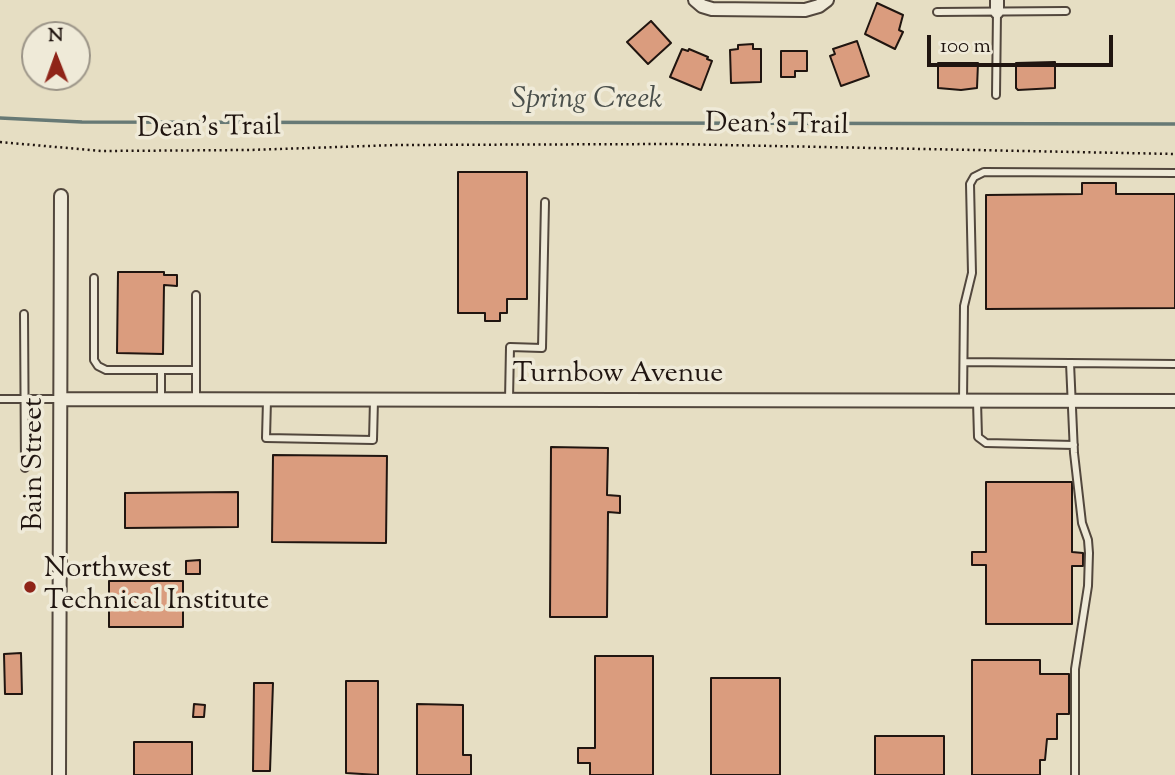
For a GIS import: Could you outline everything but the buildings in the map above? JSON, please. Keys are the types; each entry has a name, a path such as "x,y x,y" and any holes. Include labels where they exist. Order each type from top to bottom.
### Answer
{"street":[{"path":"695,0 712,9 779,10 805,10 819,6 827,0"},
{"name":"Bain Street","path":"59,775 61,196"},
{"name":"Turnbow Avenue","path":"61,400 1175,401"}],"lane":[{"path":"996,95 997,6"},
{"path":"937,12 997,6 1066,11"},
{"path":"1074,445 986,443 978,437 964,362 964,306 972,273 970,184 974,177 985,172 1175,173"},
{"path":"509,400 510,347 542,348 545,202"},
{"path":"94,278 94,360 99,366 106,370 196,370"},
{"path":"196,295 196,400"},
{"path":"24,314 25,468"},
{"path":"964,362 1175,364"},
{"path":"1070,363 1074,445 1082,523 1089,553 1088,586 1075,668 1075,775"},
{"path":"161,400 162,370"},
{"path":"0,399 61,400"},
{"path":"267,400 266,438 373,440 374,400"}],"path":[{"name":"Dean's Trail","path":"0,142 101,151 673,144 1175,154"}],"waterway":[{"name":"Spring Creek","path":"0,118 82,122 1175,124"}],"place":[{"name":"Northwest Technical Institute","path":"30,587"}]}
